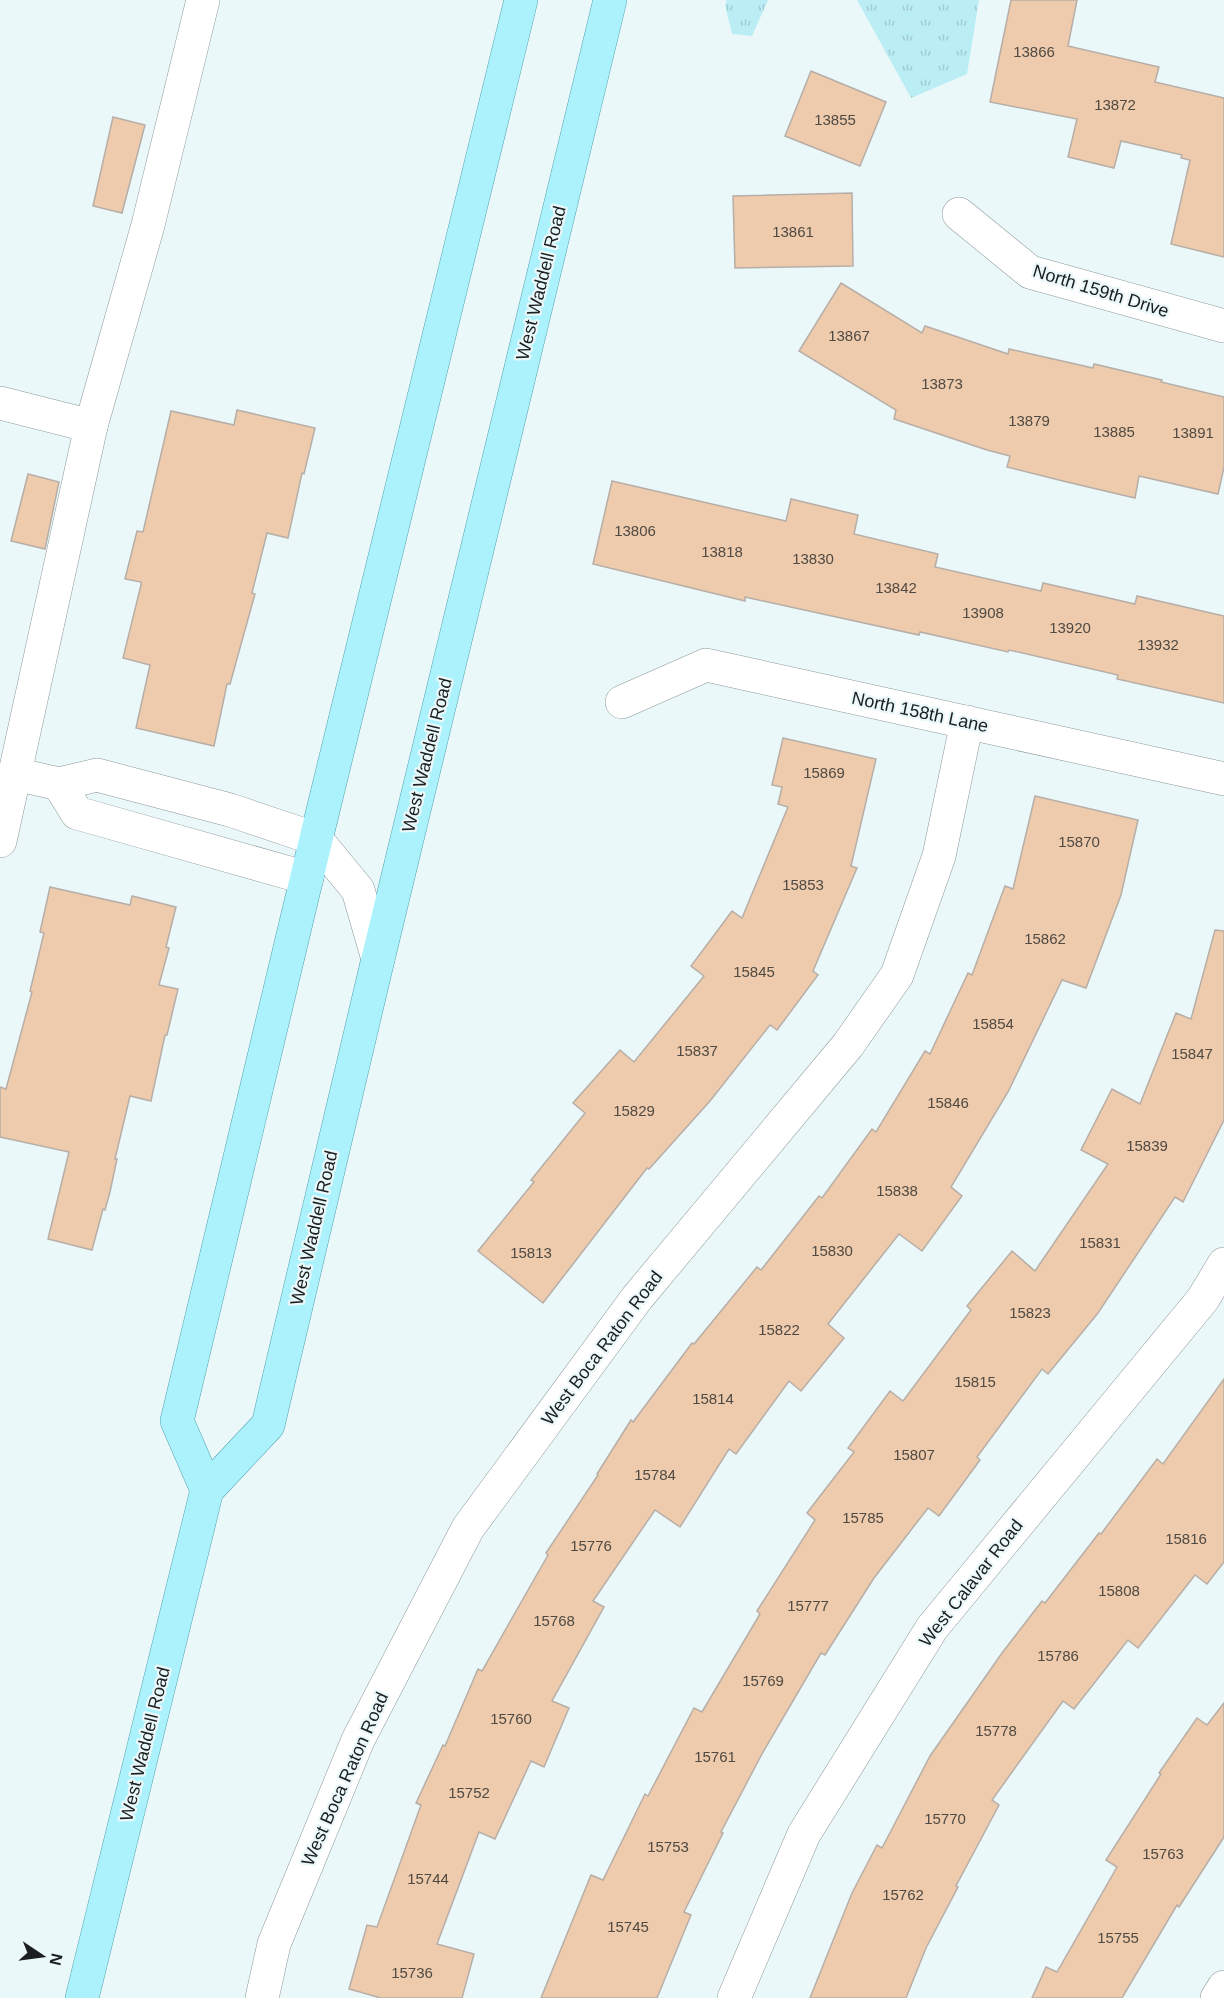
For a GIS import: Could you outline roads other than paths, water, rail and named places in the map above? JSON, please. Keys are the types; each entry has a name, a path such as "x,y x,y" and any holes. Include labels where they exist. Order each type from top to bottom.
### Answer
{"main road":[{"path":"207,1490 177,1421 306,878 520,0"},
{"name":"West Waddell Road","path":"82,1998 207,1490 268,1425 610,0"}],"street":[{"path":"0,841 91,426 148,225 203,0"},
{"name":"North 159th Drive","path":"959,214 1030,272 1224,327"},
{"path":"0,403 91,426"},
{"name":"North 158th Lane","path":"622,702 706,665 1224,778"},
{"name":"West Boca Raton Road","path":"262,1998 274,1944 358,1740 468,1528 637,1298 848,1045 897,975 939,856 967,722"},
{"path":"15,774 59,784 98,775 230,810 316,839 358,890 378,959"},
{"path":"59,784 77,813 306,878"},
{"name":"West Calavar Road","path":"734,1998 804,1834 932,1628 1203,1299 1224,1264"},
{"path":"1217,1998 1224,1987"}]}
